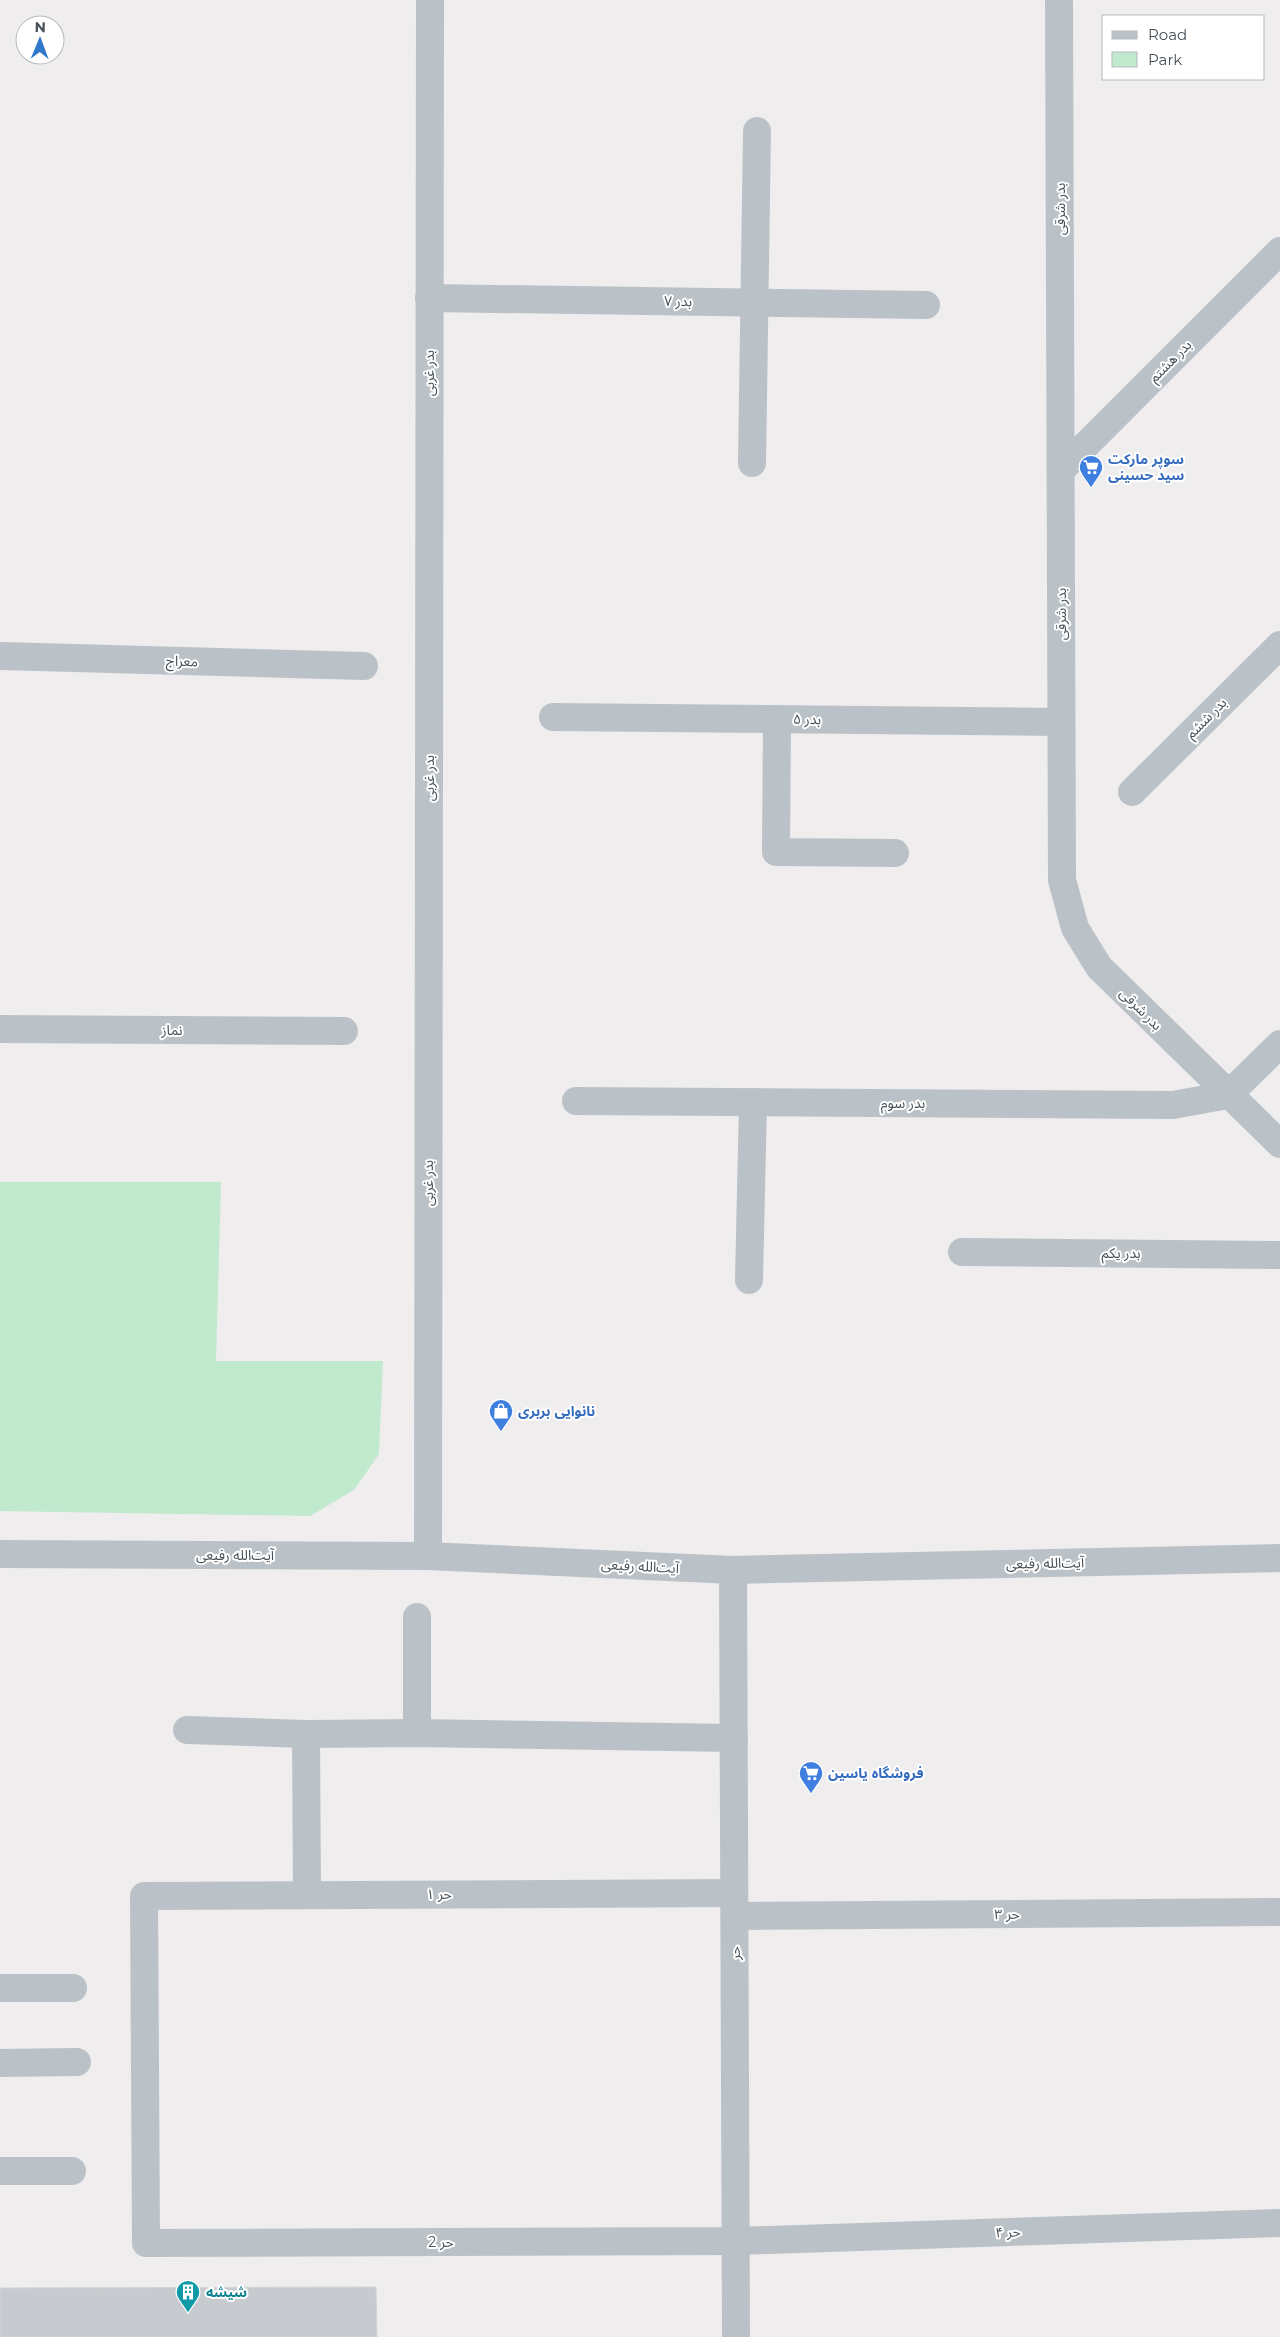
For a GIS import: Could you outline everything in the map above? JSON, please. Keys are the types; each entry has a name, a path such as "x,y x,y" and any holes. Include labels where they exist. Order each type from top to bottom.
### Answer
{"street":[{"name":"بدر غربی","path":"428,1556 430,0"},
{"name":"بدر شرقی","path":"1059,0 1062,880 1075,928 1099,967 1280,1144"},
{"path":"752,463 757,131"},
{"name":"بدر هشتم","path":"1061,470 1280,251"},
{"name":"بدر ۷","path":"429,298 926,305"},
{"name":"بدر ششم","path":"1132,792 1280,645"},
{"name":"معراج","path":"0,656 364,666"},
{"name":"بدر ۵","path":"553,717 1061,722"},
{"path":"777,719 776,852 895,853"},
{"name":"نماز","path":"0,1029 344,1031"},
{"path":"1228,1095 1280,1044"},
{"name":"بدر سوم","path":"576,1101 1173,1106 1228,1095"},
{"path":"749,1280 753,1102"},
{"name":"بدر یکم","path":"962,1252 1280,1254"},
{"name":"آیت‌الله رفیعی","path":"0,1554 428,1556 733,1570 1280,1558"},
{"name":"حر","path":"733,1570 736,2337"},
{"path":"417,1617 417,1733"},
{"path":"187,1730 306,1734 417,1733 734,1738"},
{"path":"306,1734 307,1895"},
{"name":"حر ۱","path":"146,2243 144,1896 307,1895 734,1904"},
{"name":"حر ۳","path":"734,1904 1280,1912"},
{"path":"0,1988 72,1988"},
{"path":"0,2063 77,2062"},
{"path":"0,2171 72,2171"},
{"name":"حر ۴","path":"736,2241 1280,2223"},
{"name":"حر 2","path":"146,2243 736,2241"}],"green space":[{"path":"0,1182 221,1182 216,1361 383,1361 379,1454 354,1490 310,1516 0,1511"}],"building":[{"name":"شیشه","path":"376,2287 377,2337 0,2337 0,2288"}],"place":[{"name":"سوپر مارکت سید حسینی","path":"1091,488"},
{"name":"نانوایی بربری","path":"501,1432"},
{"name":"فروشگاه یاسین","path":"811,1794"},
{"name":"شیشه","path":"188,2313"}]}
